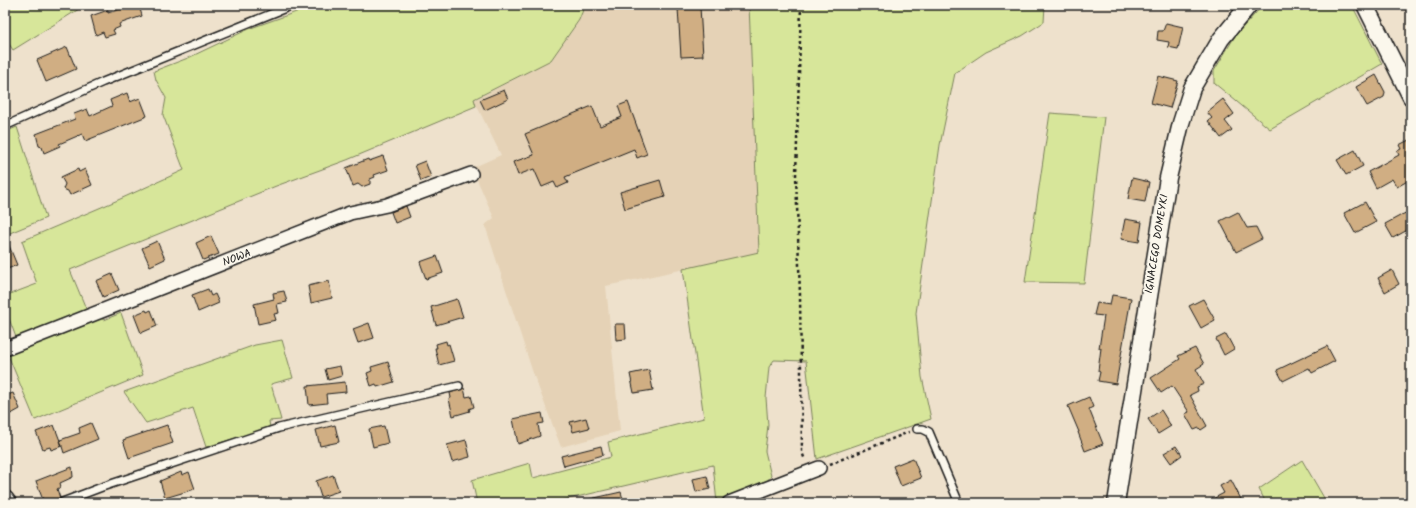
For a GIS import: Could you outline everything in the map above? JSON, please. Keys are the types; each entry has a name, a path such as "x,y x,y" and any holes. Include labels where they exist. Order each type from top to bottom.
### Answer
{"street":[{"name":"IGNACEGO DOMEYKI","path":"1116,503 1168,178 1181,123 1192,88 1221,39 1249,5"},
{"path":"1370,7 1411,97"},
{"name":"NOWA","path":"5,349 350,213 387,205 471,174"},
{"path":"729,503 814,470"},
{"path":"5,500 8,503"}],"lane":[{"path":"5,126 103,82 293,5"},
{"path":"60,503 102,487 279,428 459,386"},
{"path":"917,429 923,429 928,432 959,503"}],"path":[{"path":"802,5 796,175 800,295 802,452 814,470 917,429"}],"shaded area":[{"path":"585,5 749,5 759,253 606,286 620,431 561,447 533,373 485,225 494,218 472,168 501,155 474,100 551,60 579,20"}],"green space":[{"path":"5,5 90,5 79,9 13,50 7,41 5,42"},
{"path":"316,5 585,5 579,20 551,60 474,99 476,106 347,160 276,186 70,270 87,311 17,340 5,308 5,296 37,284 22,241 184,170 163,115 166,98 156,80 154,71 188,58 251,28"},
{"path":"749,5 1045,5 1044,22 1022,36 986,52 955,73 940,145 916,313 922,377 931,419 817,459 806,361 774,360 769,367 766,398 768,425 765,451 771,476 767,481 726,500 723,503 717,503 713,465 551,503 477,503 472,480 530,463 533,478 611,457 608,442 704,418 683,269 759,252"},
{"path":"1263,5 1352,5 1382,64 1270,129 1214,83 1214,71 1235,36"},
{"path":"1050,113 1104,117 1084,283 1025,282"},
{"path":"17,127 46,218 5,235 5,132"},
{"path":"121,313 143,375 35,420 8,355 99,317 104,320"},
{"path":"282,340 293,378 271,384 281,420 269,421 270,428 206,447 193,408 146,423 124,392 255,345"},
{"path":"1302,460 1327,503 1266,503 1259,489"}],"building":[{"path":"126,5 139,5 142,16 119,24 120,27 113,30 115,34 105,37 103,32 96,35 91,16 108,10 108,13 127,7"},
{"path":"700,7 703,56 681,57 678,8"},
{"path":"1166,23 1183,27 1178,49 1168,47 1169,42 1157,40 1158,31 1163,31"},
{"path":"67,47 76,69 46,82 37,60"},
{"path":"1376,75 1385,92 1384,97 1367,106 1356,87"},
{"path":"1158,76 1178,81 1170,108 1151,103"},
{"path":"504,90 508,99 485,110 480,100"},
{"path":"127,93 130,102 140,98 147,116 85,141 82,134 59,144 60,146 44,153 42,147 39,146 36,134 75,119 74,114 87,109 90,116 112,106 110,100"},
{"path":"1223,99 1234,114 1225,121 1232,130 1221,138 1208,121 1212,118 1207,112"},
{"path":"628,102 647,154 637,158 634,149 565,177 568,183 557,188 554,182 542,187 534,169 518,175 513,162 534,155 525,134 592,106 600,126 622,117 618,106"},
{"path":"1411,139 1411,179 1397,187 1392,179 1376,188 1368,172 1399,155 1397,151 1401,149 1399,145"},
{"path":"1355,150 1363,166 1346,175 1337,160"},
{"path":"383,156 388,170 374,175 375,177 370,179 370,184 362,187 358,184 353,186 346,168 368,159 369,161"},
{"path":"425,161 431,177 421,181 415,165"},
{"path":"78,169 79,172 85,169 92,185 70,195 68,191 63,189 65,184 61,177"},
{"path":"1132,178 1149,182 1145,202 1128,199"},
{"path":"660,180 665,197 625,209 620,192"},
{"path":"1365,202 1376,222 1355,233 1344,213"},
{"path":"406,206 410,217 395,223 391,212"},
{"path":"1411,210 1411,228 1393,238 1385,224"},
{"path":"1238,212 1247,228 1256,227 1262,239 1236,252 1220,221"},
{"path":"1125,219 1142,222 1139,242 1121,239"},
{"path":"5,236 17,265 5,270"},
{"path":"211,236 219,254 203,260 196,243"},
{"path":"157,241 165,259 150,266 142,248"},
{"path":"437,256 443,273 426,279 420,262"},
{"path":"1392,270 1399,284 1385,292 1378,278"},
{"path":"112,274 119,290 103,297 96,281"},
{"path":"329,281 332,298 311,303 308,286"},
{"path":"208,289 211,296 215,294 219,303 198,312 192,295"},
{"path":"284,291 287,302 277,304 279,313 274,314 276,320 258,324 254,304 274,299 273,293"},
{"path":"1112,295 1131,298 1116,384 1098,381 1101,348 1099,348 1104,316 1094,315 1097,303 1110,305"},
{"path":"457,299 463,317 436,325 431,307"},
{"path":"1203,299 1215,320 1201,328 1189,306"},
{"path":"146,310 147,312 151,310 157,326 141,333 134,315"},
{"path":"369,323 374,338 358,343 353,329"},
{"path":"615,324 625,324 626,339 616,340"},
{"path":"1226,334 1234,349 1224,355 1216,339"},
{"path":"446,341 447,345 449,344 454,361 439,365 435,348 437,348 436,344"},
{"path":"1327,346 1335,361 1312,373 1309,368 1283,381 1277,370"},
{"path":"1195,348 1204,364 1196,369 1204,384 1197,387 1198,391 1190,395 1207,426 1201,430 1199,428 1194,430 1185,414 1189,412 1172,386 1161,393 1151,378 1180,359 1178,356"},
{"path":"388,362 394,382 377,387 376,384 371,386 367,373 372,371 371,367"},
{"path":"340,366 342,376 328,380 325,369"},
{"path":"649,370 653,390 634,393 630,374"},
{"path":"345,382 346,392 326,394 327,403 309,405 307,386"},
{"path":"464,388 466,397 471,396 474,407 469,409 470,411 453,416 449,399 451,398 450,393"},
{"path":"13,393 20,409 11,414 5,403 5,396"},
{"path":"1089,397 1093,407 1089,409 1103,444 1085,451 1068,406"},
{"path":"1161,410 1171,426 1158,434 1148,419"},
{"path":"542,413 544,423 538,424 540,436 518,444 513,419"},
{"path":"586,418 589,428 573,432 570,422"},
{"path":"91,423 98,439 64,453 60,440 80,433 79,428"},
{"path":"54,425 62,446 51,450 50,447 43,449 36,432"},
{"path":"167,425 173,443 129,458 123,440"},
{"path":"335,425 339,442 320,446 316,430"},
{"path":"384,426 388,443 373,447 369,429"},
{"path":"466,440 470,457 452,462 447,445"},
{"path":"601,446 603,455 564,466 561,456"},
{"path":"1176,446 1182,455 1171,463 1164,453"},
{"path":"913,458 921,478 901,486 893,466"},
{"path":"72,467 73,477 60,483 61,487 57,489 60,498 49,503 44,503 36,481"},
{"path":"181,472 182,475 189,472 195,489 165,498 160,481"},
{"path":"333,475 339,491 321,497 316,481"},
{"path":"707,476 710,489 696,492 693,479"},
{"path":"1231,480 1243,503 1205,503 1224,493 1220,486"},
{"path":"621,492 624,503 590,503 590,499"}]}
